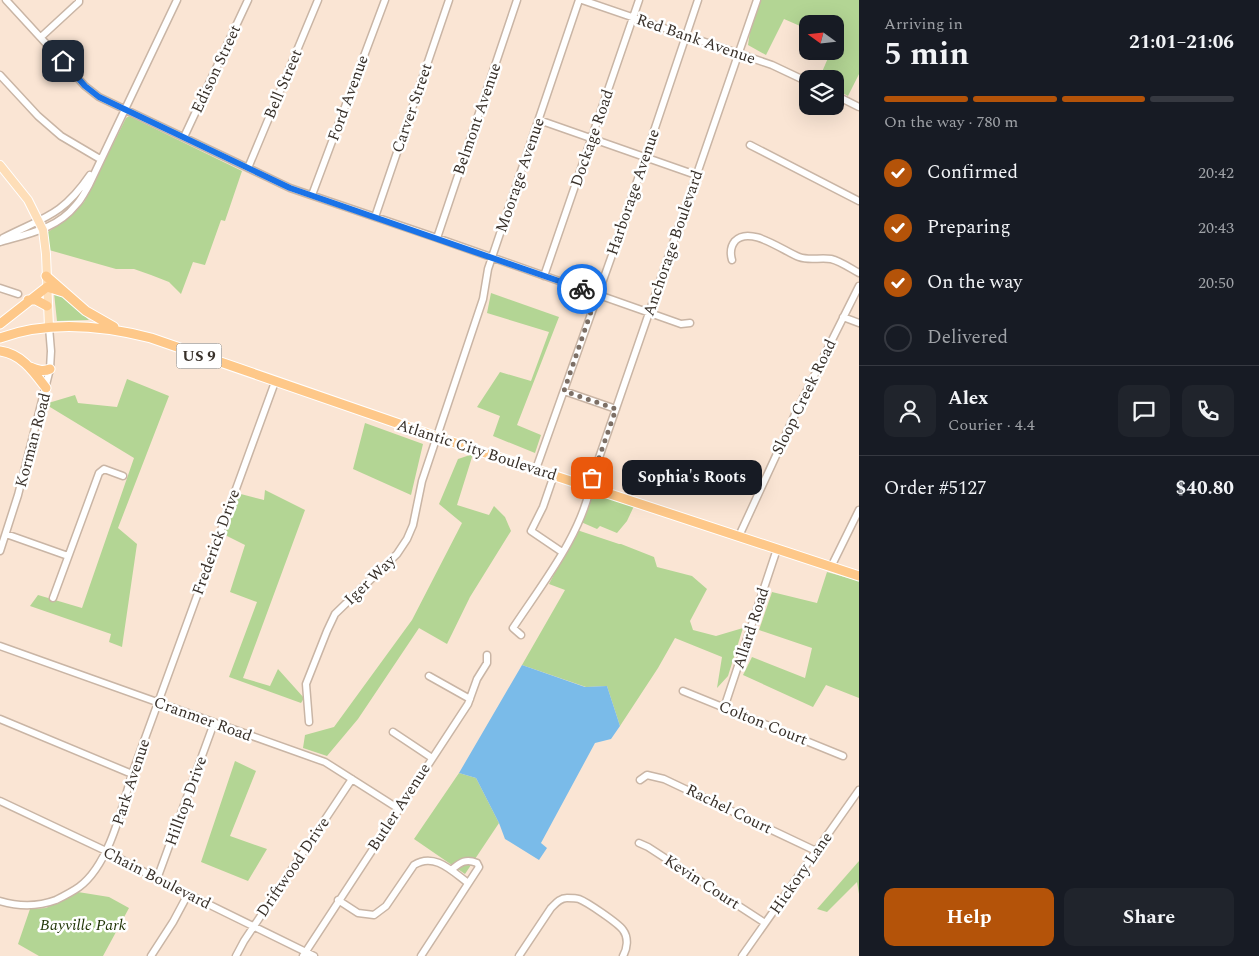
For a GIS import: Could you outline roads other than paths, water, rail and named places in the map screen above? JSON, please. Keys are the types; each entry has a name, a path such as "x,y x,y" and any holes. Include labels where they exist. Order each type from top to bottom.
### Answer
{"highway":[{"path":"46,276 94,316 124,331"},
{"path":"0,324 28,300 47,287 66,293"},
{"path":"28,300 36,300 47,306"},
{"name":"US 9","path":"0,338 22,331 49,327 92,327 124,331"},
{"name":"Atlantic City Boulevard","path":"124,331 151,338 437,437 859,576"},
{"path":"0,351 17,357 30,367 46,388"},
{"path":"30,367 46,371 50,369"}],"main road":[{"path":"0,166 28,200 43,230 46,254 49,327"}],"street":[{"path":"6,0 93,92 290,188 681,324 690,323"},
{"path":"0,241 43,230 60,221 76,206 88,185 177,0"},
{"name":"Edison Street","path":"184,137 248,0"},
{"name":"Bell Street","path":"248,168 318,0"},
{"name":"Ford Avenue","path":"312,195 385,0"},
{"name":"Carver Street","path":"374,217 449,0"},
{"name":"Belmont Avenue","path":"437,238 517,0"},
{"name":"Red Bank Avenue","path":"581,0 772,65 799,78"},
{"name":"Moorage Avenue","path":"437,437 483,299 491,258 581,0"},
{"name":"Dockage Road","path":"544,276 639,0"},
{"name":"Harborage Avenue","path":"536,469 698,0"},
{"name":"Anchorage Boulevard","path":"591,487 592,478 757,0"},
{"path":"40,37 79,1"},
{"path":"0,75 38,116 61,136 100,160"},
{"path":"844,100 859,108"},
{"path":"539,120 696,175"},
{"path":"750,145 859,200"},
{"path":"0,241 39,222 67,204 100,160"},
{"path":"732,260 731,252 735,242 744,236 751,236 801,258 830,259 859,272"},
{"name":"Sloop Creek Road","path":"739,536 777,451 859,286"},
{"path":"0,288 18,294"},
{"path":"844,317 859,323"},
{"name":"Korman Road","path":"0,550 18,495 46,388 51,351 49,327"},
{"name":"Frederick Drive","path":"158,703 275,382"},
{"path":"564,391 616,409"},
{"name":"Iger Way","path":"309,722 306,684 327,630 335,614 397,554 407,539 413,525 422,481 437,437"},
{"path":"53,598 99,473 104,469 123,476"},
{"path":"554,475 543,507 531,531 562,552"},
{"path":"521,635 513,628 562,552 590,494 591,487"},
{"path":"831,567 859,510"},
{"path":"6,534 68,556"},
{"name":"Allard Road","path":"724,708 777,549"},
{"name":"Cranmer Road","path":"0,646 325,762 399,809"},
{"name":"Butler Avenue","path":"304,954 470,699 477,679 487,663 487,655"},
{"path":"430,676 470,699"},
{"name":"Colton Court","path":"683,691 842,756"},
{"name":"Park Avenue","path":"0,901 28,906 42,904 59,898 83,884 94,871 115,832 132,774 158,703"},
{"path":"0,719 132,774"},
{"name":"Hilltop Drive","path":"157,879 214,723"},
{"path":"393,732 432,758"},
{"name":"Rachel Court","path":"640,780 648,775 671,781 816,851"},
{"name":"Driftwood Drive","path":"236,956 352,778"},
{"name":"Hickory Lane","path":"742,956 859,790"},
{"name":"Chain Boulevard","path":"0,801 106,851 157,879 254,926 304,954 314,956"},
{"name":"Kevin Court","path":"639,843 765,923"},
{"path":"338,900 358,913 369,916 374,915 386,906 414,865 420,861 431,860 451,870 468,882"},
{"path":"420,956 479,867 477,862 468,860 461,862 451,870"},
{"path":"151,956 182,908 188,894"},
{"path":"519,956 551,908 557,902 568,898 579,899 612,920 623,930 627,942 623,956"}],"water":[{"path":"522,665 585,687 607,686 620,726 611,739 595,743 541,843 547,848 539,860 505,839 476,778 459,773"}],"place":[{"name":"Sophia's Roots","path":"592,478"}],"park label":[{"name":"Bayville Park","path":"83,925"}]}
